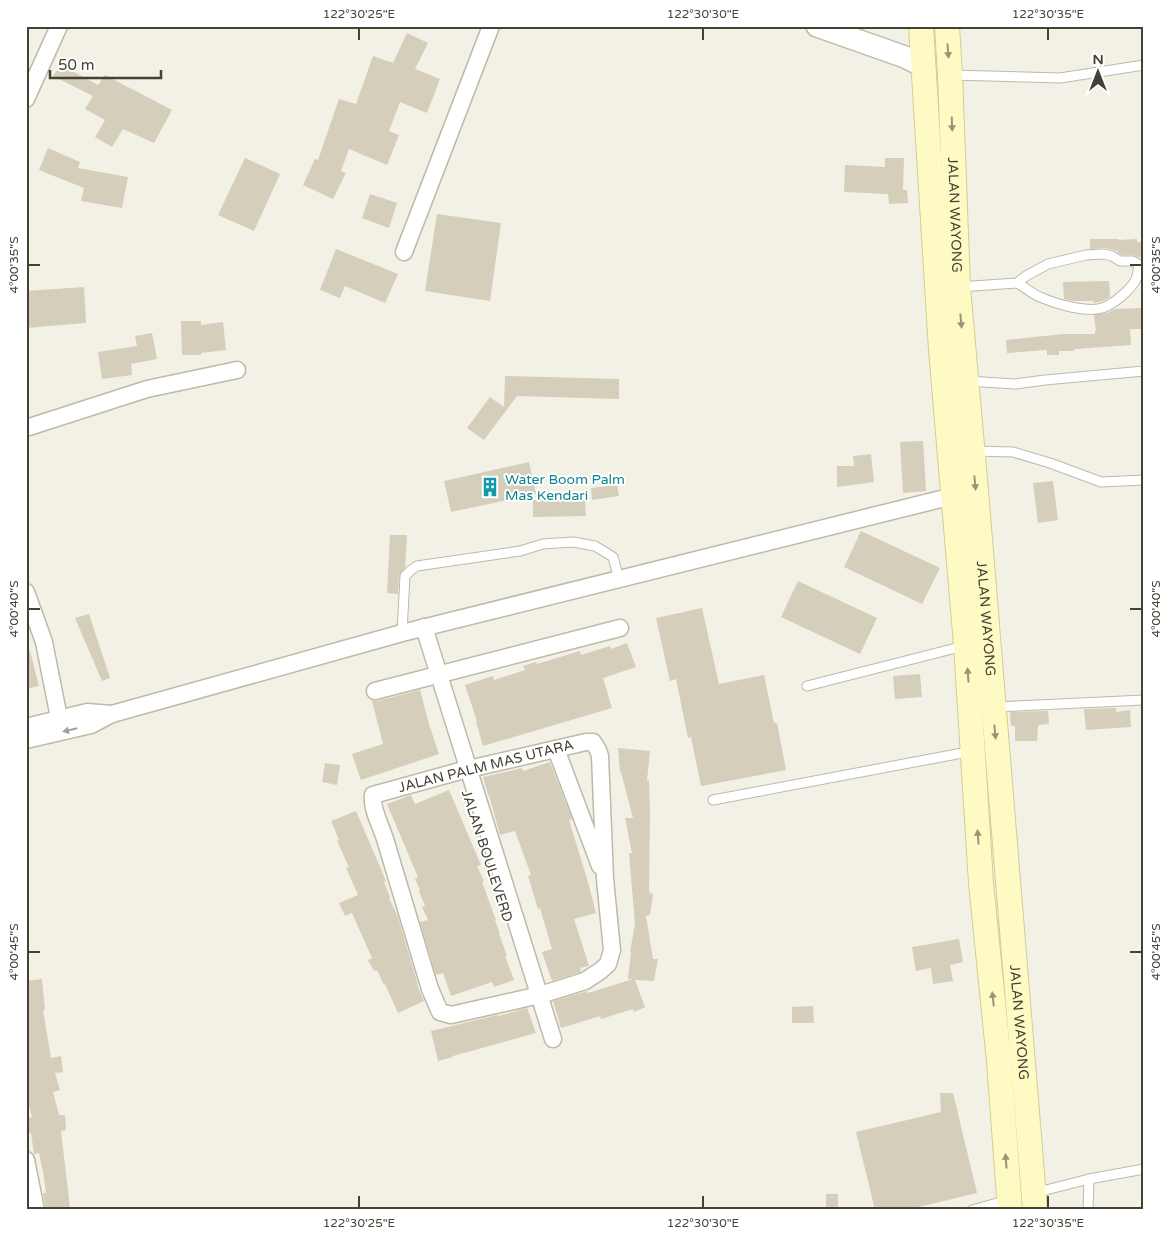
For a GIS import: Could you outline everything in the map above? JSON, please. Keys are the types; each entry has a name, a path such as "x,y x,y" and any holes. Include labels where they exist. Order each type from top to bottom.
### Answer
{"main road":[{"name":"JALAN WAYONG","path":"921,26 941,350 966,645 981,883 999,1061 1009,1205"},
{"name":"JALAN WAYONG","path":"947,26 958,286 1034,1202"}],"street":[{"path":"26,99 59,26"},
{"path":"404,252 491,26"},
{"path":"817,26 905,57 923,66"},
{"path":"26,428 147,389 237,370"},
{"path":"26,740 91,724 112,714 414,630 953,496"},
{"path":"26,592 44,642 59,718"},
{"path":"375,691 620,628"},
{"name":"JALAN BOULEVERD","path":"414,630 435,676 536,996 553,1039"},
{"path":"26,727 87,712 112,714"},
{"name":"JALAN PALM MAS UTARA","path":"593,742 600,756 605,879 612,950 608,964 585,981 536,996 451,1015 440,1012 430,989 372,800 373,795 377,793 464,770 593,742"},
{"path":"556,749 605,879"},
{"path":"26,1160 36,1210"}],"lane":[{"path":"950,75 1060,78 1144,65"},
{"path":"958,286 1017,282 1048,264 1086,255 1103,254 1112,256 1120,261 1133,260 1138,264 1139,274 1131,286 1118,300 1103,308 1087,310 1064,305 1040,297 1017,282"},
{"path":"966,380 1015,384 1144,371"},
{"path":"973,450 1013,452 1050,463 1101,482 1144,480"},
{"path":"414,630 405,576 417,566 520,551 543,544 573,542 595,546 613,557 619,579"},
{"path":"807,686 966,645"},
{"path":"993,708 1144,700"},
{"path":"713,800 973,751"},
{"path":"1034,1202 1089,1179 1144,1170"},
{"path":"1088,1210 1089,1179"},
{"path":"972,1210 1009,1205"}],"building":[{"path":"407,33 428,43 415,69 440,79 427,113 400,102 389,131 399,135 387,165 349,149 341,171 346,173 333,199 303,185 315,159 318,160 339,99 356,104 373,56 393,63"},
{"path":"61,65 98,85 105,75 172,110 154,143 123,129 112,147 95,137 105,120 85,109 93,96 53,76"},
{"path":"48,148 80,162 78,168 128,177 122,208 81,201 84,188 39,170"},
{"path":"245,158 280,174 254,231 218,215"},
{"path":"885,158 904,158 903,190 907,190 908,203 889,204 888,194 844,192 845,165 885,167"},
{"path":"370,194 397,203 389,228 362,218"},
{"path":"437,214 501,223 490,301 425,291"},
{"path":"1090,239 1137,239 1137,242 1144,242 1144,257 1122,255 1118,251 1104,248 1090,249"},
{"path":"336,249 398,274 385,303 345,286 340,298 320,290"},
{"path":"1109,281 1110,297 1103,301 1094,303 1094,301 1064,299 1063,282"},
{"path":"84,287 86,323 26,328 26,291"},
{"path":"1144,308 1144,329 1130,329 1131,345 1059,351 1059,355 1047,355 1047,350 1007,353 1006,340 1063,334 1095,334 1094,315 1107,313 1115,309"},
{"path":"181,321 201,321 201,325 223,322 226,350 201,353 201,355 182,355"},
{"path":"152,333 157,359 131,364 132,375 102,379 98,352 137,346 135,336"},
{"path":"505,376 619,379 619,399 517,396 484,440 467,428 490,397 504,407"},
{"path":"923,441 926,491 903,493 900,442"},
{"path":"871,454 874,482 837,487 837,466 854,466 853,456"},
{"name":"Water Boom Palm Mas Kendari","path":"529,462 536,494 451,512 444,481"},
{"path":"1053,481 1058,520 1038,523 1033,483"},
{"path":"617,485 619,496 592,500 591,488"},
{"path":"585,499 586,516 533,517 533,500"},
{"path":"861,531 940,568 922,604 844,567"},
{"path":"390,535 407,535 405,568 399,575 398,594 387,593"},
{"path":"798,581 877,618 860,654 781,617"},
{"path":"702,608 719,684 764,675 774,723 777,723 786,770 701,786 691,737 688,738 676,679 670,681 656,618"},
{"path":"89,614 110,678 102,681 75,618"},
{"path":"627,643 636,667 603,678 612,708 483,746 465,685 493,676 494,680 525,670 523,666 536,662 537,664 580,651 581,655 610,646 611,649"},
{"path":"26,651 30,651 39,686 26,689"},
{"path":"920,674 922,697 895,699 893,676"},
{"path":"420,690 439,754 361,780 352,754 383,744 372,701"},
{"path":"1116,708 1116,712 1130,710 1131,727 1086,730 1084,709"},
{"path":"1048,711 1049,724 1038,725 1037,741 1015,741 1015,726 1011,726 1010,712"},
{"path":"618,748 650,751 647,781 649,780 650,809 649,892 653,894 650,915 646,916 653,959 658,959 654,981 635,980 645,1007 634,1012 633,1009 601,1019 600,1016 561,1028 553,1001 587,991 588,993 633,979 628,979 635,924 629,853 632,853 625,818 633,818 620,772"},
{"path":"550,762 572,819 569,820 596,913 574,919 589,966 580,968 581,972 552,981 542,952 552,949 528,876 531,875 515,831 500,835 483,777 522,768 523,771"},
{"path":"325,763 340,765 337,785 322,782"},
{"path":"449,790 481,865 477,866 484,881 482,882 496,920 507,956 505,956 514,980 494,987 492,982 451,996 443,973 436,975 420,922 428,920 422,907 425,906 415,879 418,877 387,804 411,795 415,804"},
{"path":"356,811 386,881 384,882 389,898 398,917 417,985 424,1001 398,1013 385,984 377,970 374,971 368,960 372,958 352,913 345,916 339,903 358,895 346,868 349,867 337,841 339,840 331,821"},
{"path":"959,939 963,962 950,965 953,981 933,984 931,968 916,971 912,947"},
{"path":"42,979 45,1010 43,1010 51,1058 61,1056 63,1072 55,1073 60,1090 53,1092 59,1115 65,1115 66,1130 61,1131 70,1208 54,1210 46,1210 43,1193 46,1193 39,1153 34,1154 31,1133 29,1133 28,1118 32,1117 26,1094 26,981"},
{"path":"813,1006 814,1023 792,1023 792,1007"},
{"path":"527,1008 536,1033 438,1061 431,1031"},
{"path":"940,1093 953,1093 977,1193 906,1210 875,1210 856,1132 941,1112"},
{"path":"826,1194 838,1194 838,1209 826,1209"}],"place":[{"name":"Water Boom Palm Mas Kendari","path":"490,487"}]}
